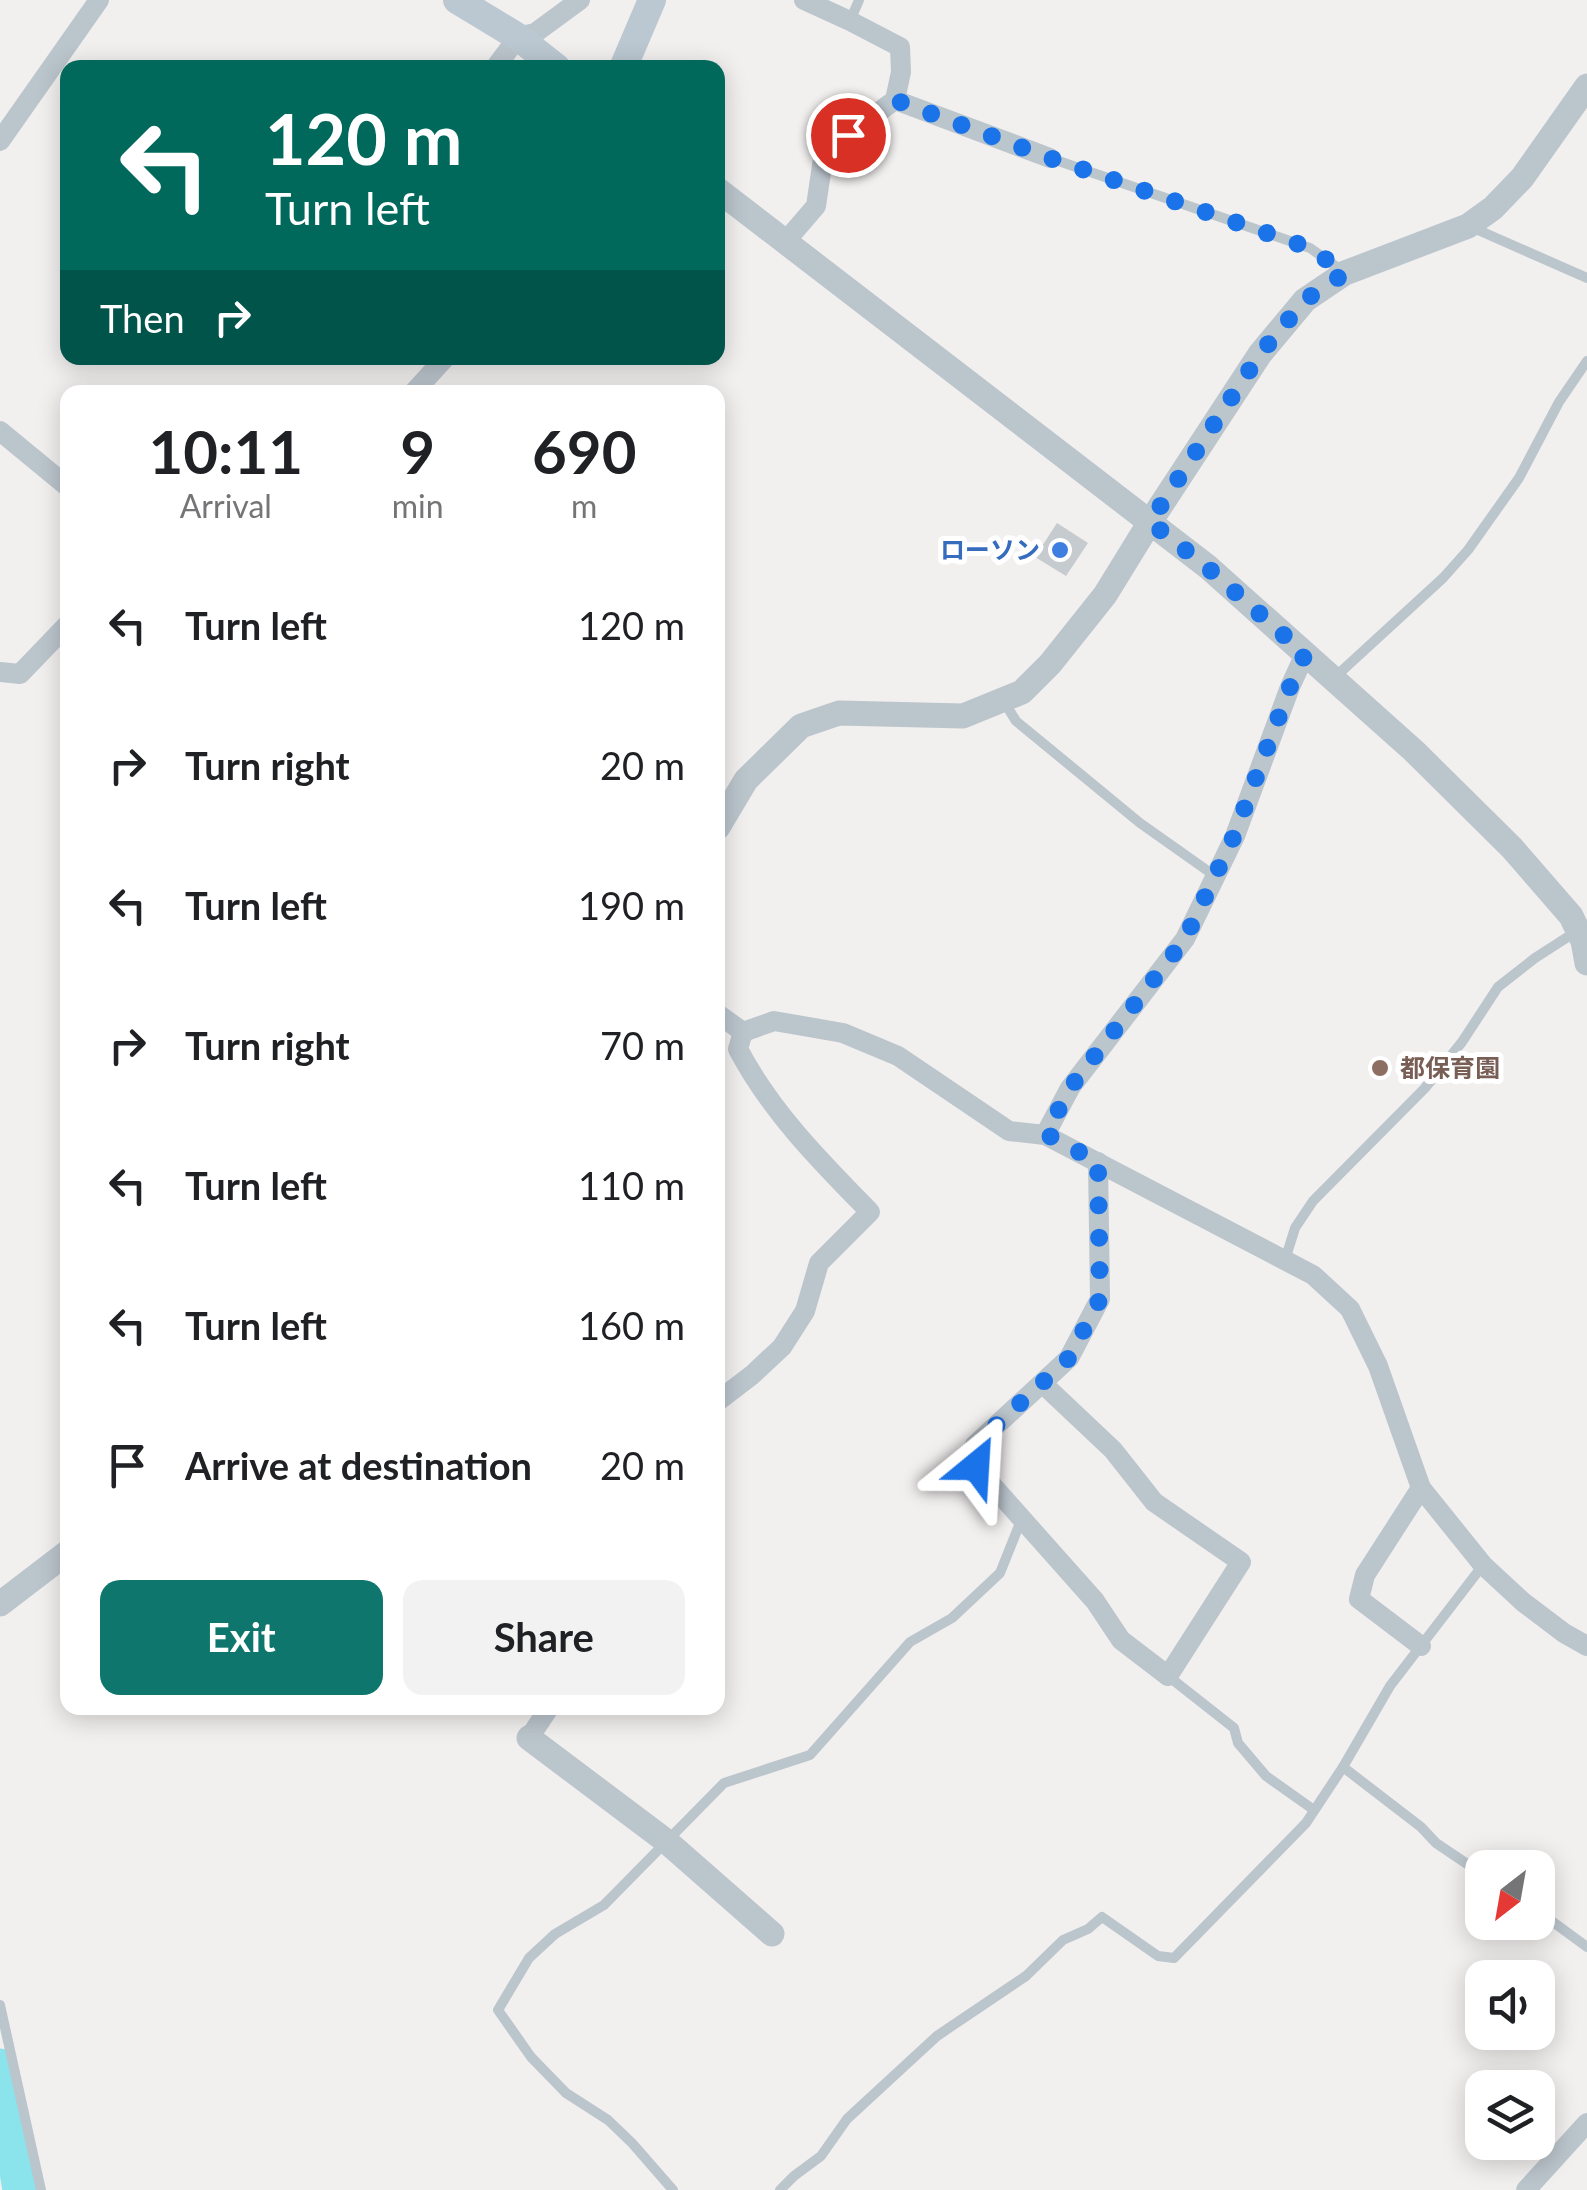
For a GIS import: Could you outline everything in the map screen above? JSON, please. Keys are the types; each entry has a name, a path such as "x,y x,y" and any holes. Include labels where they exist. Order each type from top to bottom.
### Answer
{"main road":[{"path":"456,0 548,60"},
{"path":"627,60 652,0"}],"street":[{"path":"0,141 98,0"},
{"path":"501,60 518,37 535,32 580,0"},
{"path":"785,242 816,206 824,152 895,100 902,72 900,47 804,0"},
{"path":"725,815 746,780 801,726 839,713 962,716 1022,692 1105,596 1260,354 1305,300 1345,273 1468,226 1493,208 1522,178 1587,86"},
{"path":"895,100 1050,158"},
{"path":"725,195 1150,522 1305,654 1414,751 1512,848 1571,916 1583,941 1587,962"},
{"path":"420,385 439,365"},
{"path":"0,431 60,480"},
{"path":"0,672 20,674 60,632"},
{"path":"1046,1134 1070,1088 1185,939 1234,836 1305,654"},
{"path":"725,1019 743,1032"},
{"path":"743,1032 774,1021 843,1033 898,1056 1009,1131 1046,1134 1313,1275 1350,1310 1378,1366 1421,1488 1483,1565 1524,1602 1587,1646"},
{"path":"725,1396 782,1347 805,1311 819,1264 870,1212 801,1141 748,1069 738,1049 743,1032"},
{"path":"1042,1383 1113,1450 1154,1502 1241,1562 1168,1676 1121,1640 1095,1602 976,1466 975,1445 1069,1358 1100,1299 1098,1162"},
{"path":"1421,1488 1364,1575 1359,1598 1421,1646"},
{"path":"0,1604 60,1558"},
{"path":"544,1715 529,1738 666,1841 772,1934"},
{"path":"1526,2190 1587,2123"}],"lane":[{"path":"850,20 859,0"},
{"path":"1050,158 1310,248 1345,273"},
{"path":"1468,226 1587,278"},
{"path":"1333,679 1444,578 1468,550 1519,478 1559,402 1587,361"},
{"path":"1003,700 1016,721 1140,823 1215,876"},
{"path":"1285,1260 1295,1228 1312,1202 1425,1088 1462,1042 1498,987 1578,930"},
{"path":"674,2190 608,2120 566,2093 531,2057 498,2010 529,1958 555,1934 604,1904 724,1782 810,1755 910,1642 952,1618 1000,1573 1022,1518"},
{"path":"780,2190 821,2156 847,2120 937,2036 1026,1976 1063,1940 1088,1930 1102,1918 1158,1956 1174,1958 1306,1823 1390,1686 1483,1565"},
{"path":"1168,1676 1234,1728 1238,1743 1266,1776 1314,1810"},
{"path":"1343,1768 1465,1863"},
{"path":"1555,1923 1587,1947"},
{"path":"0,2004 41,2190"}],"building":[{"path":"1057,523 1088,543 1066,576 1035,557"}],"waterway":[{"path":"0,2066 20,2190"}],"place":[{"name":"ローソン","path":"1060,550"},
{"name":"都保育園","path":"1380,1068"}],"route":[{"path":"848,135 895,100 1310,248 1345,273 1305,300 1260,354 1150,522 1305,654 1234,836 1185,939 1070,1088 1046,1134 1098,1162 1100,1299 1069,1358 975,1445 976,1466"}]}
